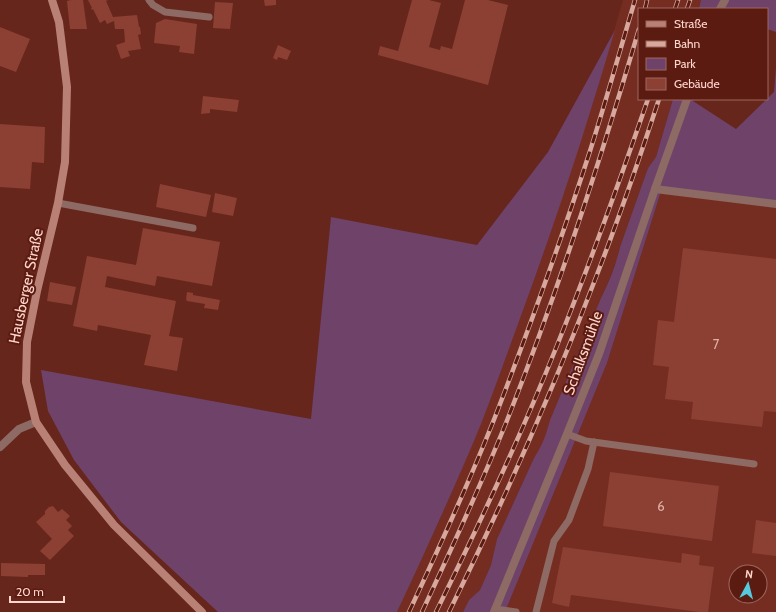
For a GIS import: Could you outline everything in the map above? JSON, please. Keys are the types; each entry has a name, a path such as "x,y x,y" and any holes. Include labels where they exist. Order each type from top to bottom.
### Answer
{"main road":[{"name":"Hausberger Straße","path":"52,0 58,22 67,86 65,162 58,203 27,342 26,382 36,422 65,465 114,525 202,612"}],"street":[{"name":"Schalksmühle","path":"494,610 599,354 687,100"},
{"path":"655,189 776,204"},
{"path":"0,447 19,429 36,422"}],"lane":[{"path":"149,0 165,12 209,17"},
{"path":"58,203 193,228"},
{"path":"567,434 586,441 754,464"},
{"path":"536,612 554,541 569,520 588,469 594,442"},
{"path":"494,610 516,612"}],"shaded area":[{"path":"623,0 701,0 699,8 638,8 638,100 673,100 656,157 648,168 607,285 550,420 547,434 534,458 497,539 491,565 480,590 469,600 463,612 397,612 445,508 481,423 542,258 596,93"},
{"path":"662,188 776,205 776,612 505,612 607,363"}],"green space":[{"path":"701,0 776,0 776,32 768,29 768,8 699,8"},
{"path":"615,30 593,104 557,214 491,399 451,495 397,612 218,612 121,522 74,460 48,411 41,370 311,419 331,217 477,245 548,152"},
{"path":"776,68 776,205 662,188 607,363 505,612 463,612 469,600 480,590 491,565 497,539 544,439 550,420 609,280 648,168 656,157 673,100 694,100 736,129 766,100 768,100 768,98 774,92"}],"building":[{"path":"83,0 87,29 70,29 67,1"},
{"path":"88,0 108,0 106,1 113,17 137,15 141,34 138,35 141,49 128,51 130,56 121,59 116,45 125,42 124,29 115,29 114,21 107,24 105,20 100,23"},
{"path":"264,0 276,0 276,5 265,6"},
{"path":"412,0 429,0 441,3 429,47 440,50 441,46 452,49 465,0 488,0 508,5 488,85 378,55 380,46 398,51"},
{"path":"215,2 233,3 230,29 213,28"},
{"path":"165,19 197,24 194,54 179,52 180,46 154,43 156,23"},
{"path":"0,27 30,39 16,72 0,66"},
{"path":"278,45 291,51 287,60 278,57 277,60 273,58"},
{"path":"203,96 239,100 237,112 210,109 210,113 201,114"},
{"path":"0,124 45,127 44,163 32,162 30,189 0,187"},
{"path":"160,184 211,195 206,217 156,207"},
{"path":"215,193 237,198 233,216 212,212"},
{"path":"143,228 220,242 212,286 157,276 155,286 107,276 105,287 176,301 169,336 183,338 177,371 144,365 151,335 98,325 97,331 73,326 87,256 136,265"},
{"path":"683,248 776,259 776,412 764,411 762,427 691,419 693,402 665,399 669,367 653,365 658,320 674,322"},
{"path":"50,282 76,287 72,305 47,301"},
{"path":"187,292 193,293 193,295 220,300 218,310 204,308 205,304 187,301"},
{"path":"610,472 719,486 712,541 603,526"},
{"path":"53,506 58,512 62,509 70,516 66,520 72,526 68,530 74,536 50,560 40,551 52,539 36,522 45,514 45,511 49,507"},
{"path":"756,520 776,523 776,556 752,553"},
{"path":"563,547 681,563 682,553 700,556 699,565 714,567 708,612 571,595 569,607 552,603"},
{"path":"1,563 45,564 45,575 28,575 28,577 1,576"}],"railway":[{"path":"409,612 443,540 475,466 532,318 590,151 635,0"},
{"path":"645,8 647,0"},
{"path":"675,8 678,0"},
{"path":"687,8 690,0"},
{"path":"422,612 486,471 543,326 577,228 638,32"},
{"path":"436,612 499,481 542,382 592,255 648,100"},
{"path":"449,612 509,486 564,358 614,229 659,100"}]}
